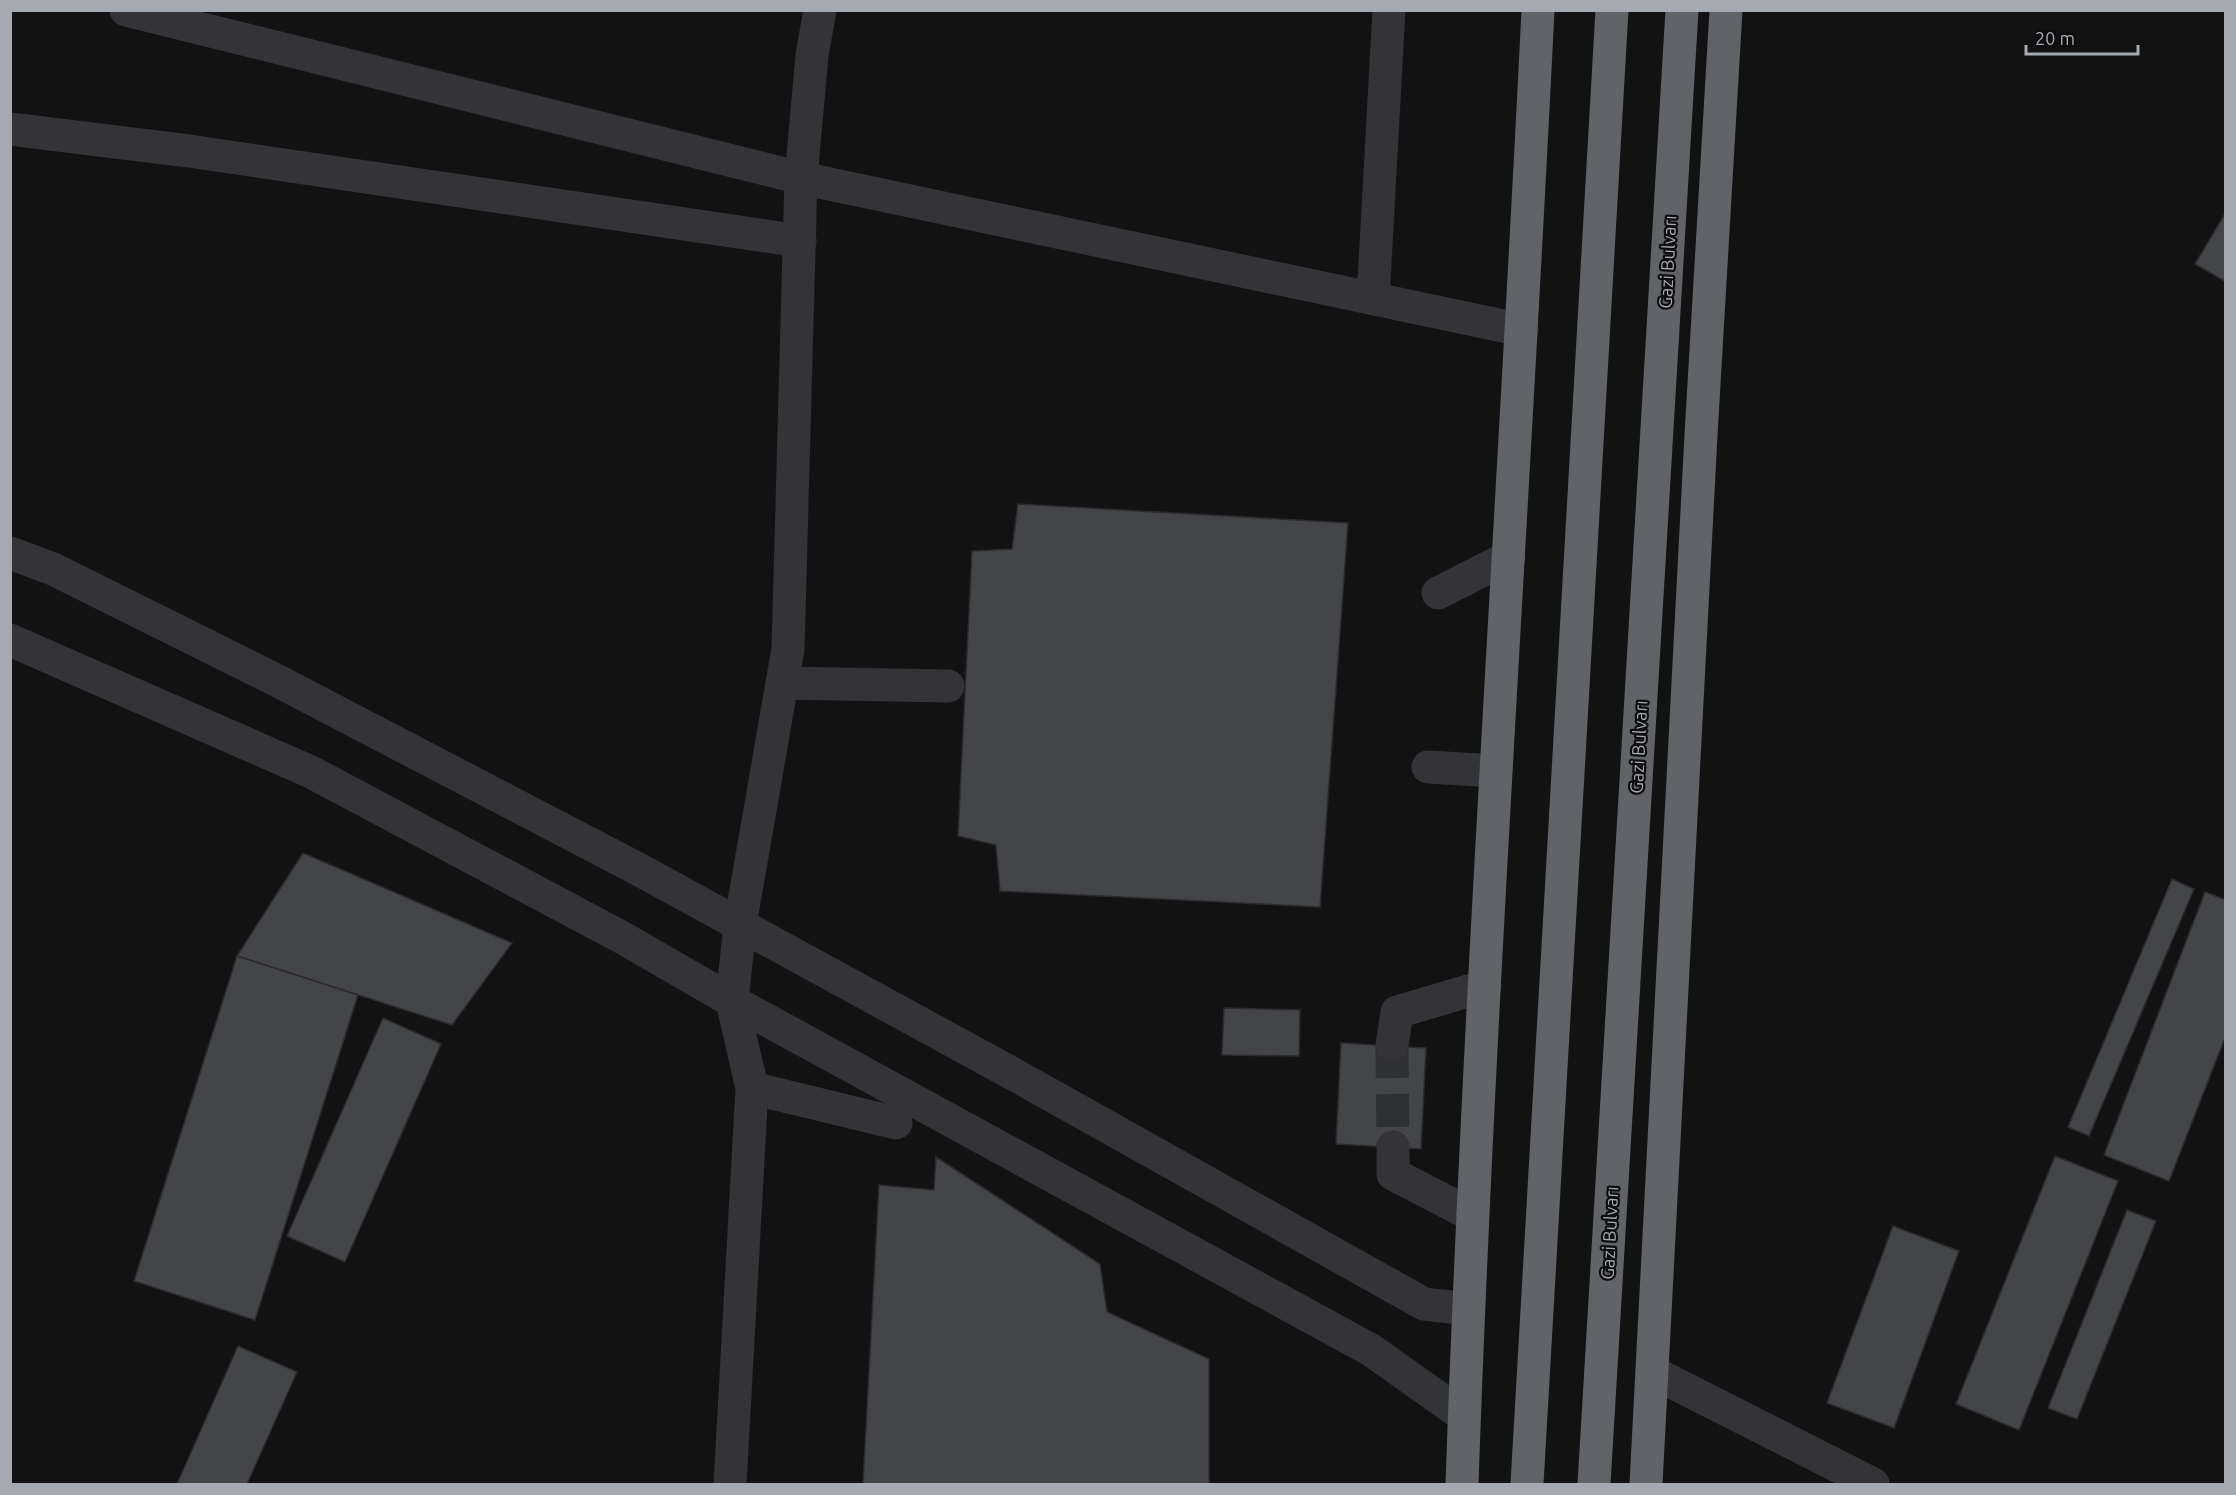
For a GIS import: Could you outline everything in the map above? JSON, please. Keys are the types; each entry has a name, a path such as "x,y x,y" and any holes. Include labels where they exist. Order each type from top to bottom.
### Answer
{"highway":[{"path":"1462,1485 1472,1215 1538,10"},
{"path":"1527,1485 1612,10"},
{"name":"Gazi Bulvarı","path":"1594,1485 1682,10"},
{"path":"1646,1485 1726,10"}],"street":[{"path":"126,10 801,178 1522,330"},
{"path":"730,1485 752,1088 732,1001 740,925 788,649 801,178 812,55 820,10"},
{"path":"1373,299 1389,10"},
{"path":"10,129 189,151 800,241"},
{"path":"10,553 53,569 276,680 638,869 1424,1304 1468,1309"},
{"path":"1438,593 1509,557"},
{"path":"10,640 311,772 623,938 732,1001 1371,1350 1464,1416"},
{"path":"782,683 948,686"},
{"path":"1428,766 1497,771"},
{"path":"1392,1045 1397,1012 1485,986"},
{"path":"752,1088 896,1123"},
{"path":"1392,1148 1394,1174 1472,1215"},
{"path":"1652,1372 1873,1485"}],"building":[{"path":"2226,212 2226,282 2195,264"},
{"path":"1018,504 1348,523 1320,907 1000,891 996,845 958,836 972,551 1012,549"},
{"path":"303,853 512,943 452,1025 237,956"},
{"path":"2172,879 2194,889 2089,1136 2068,1127"},
{"path":"2205,892 2226,900 2226,1035 2169,1181 2104,1155"},
{"path":"237,956 358,995 255,1320 134,1281"},
{"path":"1224,1008 1300,1010 1299,1056 1222,1055"},
{"path":"383,1018 441,1044 345,1262 287,1236"},
{"path":"1341,1043 1426,1048 1421,1149 1336,1144"},
{"path":"2055,1156 2118,1181 2019,1430 1956,1404"},
{"path":"936,1157 1100,1264 1107,1312 1209,1359 1209,1484 863,1484 879,1185 934,1190"},
{"path":"2127,1210 2156,1221 2077,1419 2048,1408"},
{"path":"1893,1226 1959,1251 1894,1428 1827,1403"},
{"path":"238,1346 297,1372 247,1484 177,1484"}],"tunnel":[{"path":"1392,1045 1393,1147"}]}
